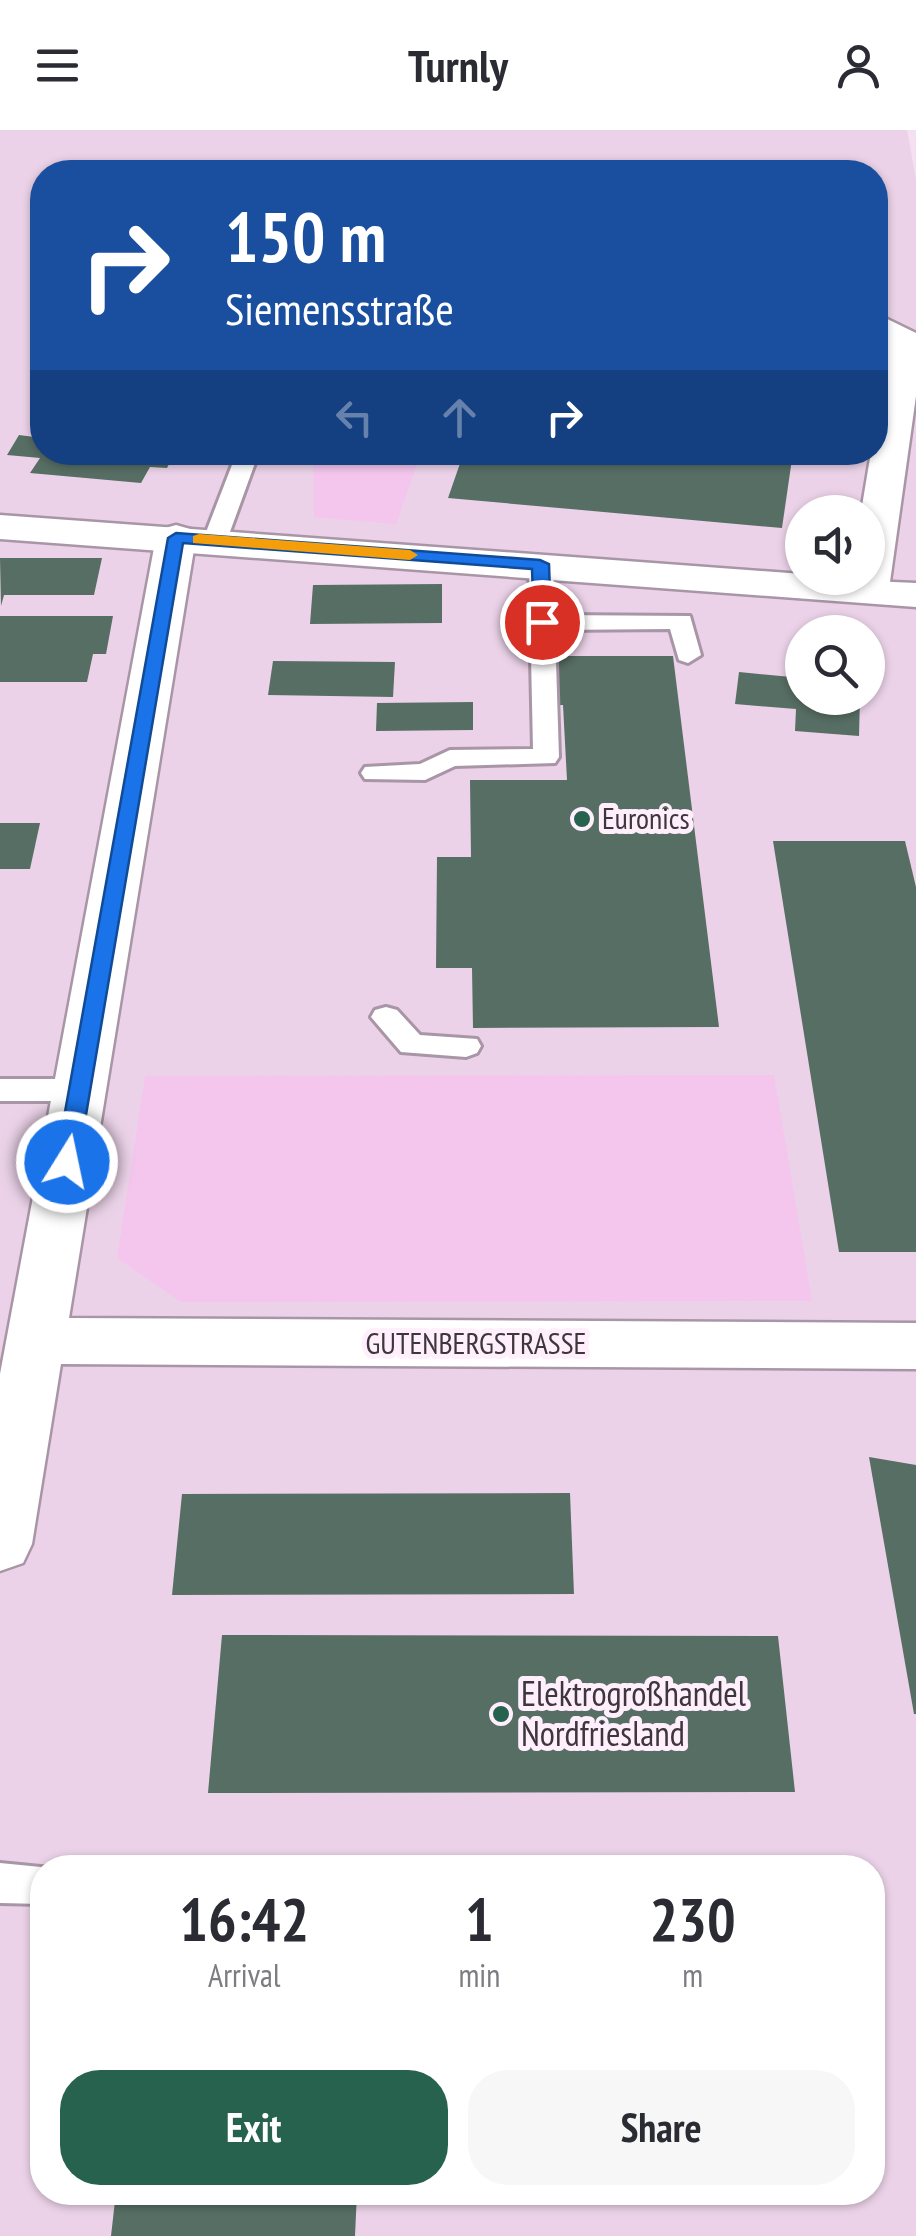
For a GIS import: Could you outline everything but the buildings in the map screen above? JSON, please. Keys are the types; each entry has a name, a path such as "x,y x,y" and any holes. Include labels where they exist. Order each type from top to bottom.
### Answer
{"street":[{"path":"888,428 899,334"},
{"path":"880,495 884,465"},
{"path":"0,528 785,583"},
{"path":"0,1544 79,1090 195,539"},
{"path":"885,591 916,594"},
{"name":"GUTENBERGSTRASSE","path":"36,1341 916,1346"}],"lane":[{"path":"195,539 240,465"},
{"path":"374,773 425,772 450,758 546,756 540,564"},
{"path":"542,622 681,621 688,655"},
{"path":"386,1017 412,1045 466,1046"},
{"path":"0,1090 79,1090"},
{"path":"0,1883 30,1884"}],"shaded area":[{"path":"0,130 907,130 916,179 916,2236 0,2236"},
{"path":"313,465 417,465 396,524 314,517"},
{"path":"774,1075 812,1301 181,1302 117,1258 145,1076"}],"slow traffic":[{"path":"199,539 410,555"}],"place":[{"name":"Euronics","path":"582,819"},
{"name":"Elektrogroßhandel Nordfriesland","path":"501,1714"}],"route":[{"path":"67,1162 176,538 540,564 542,622"}]}
